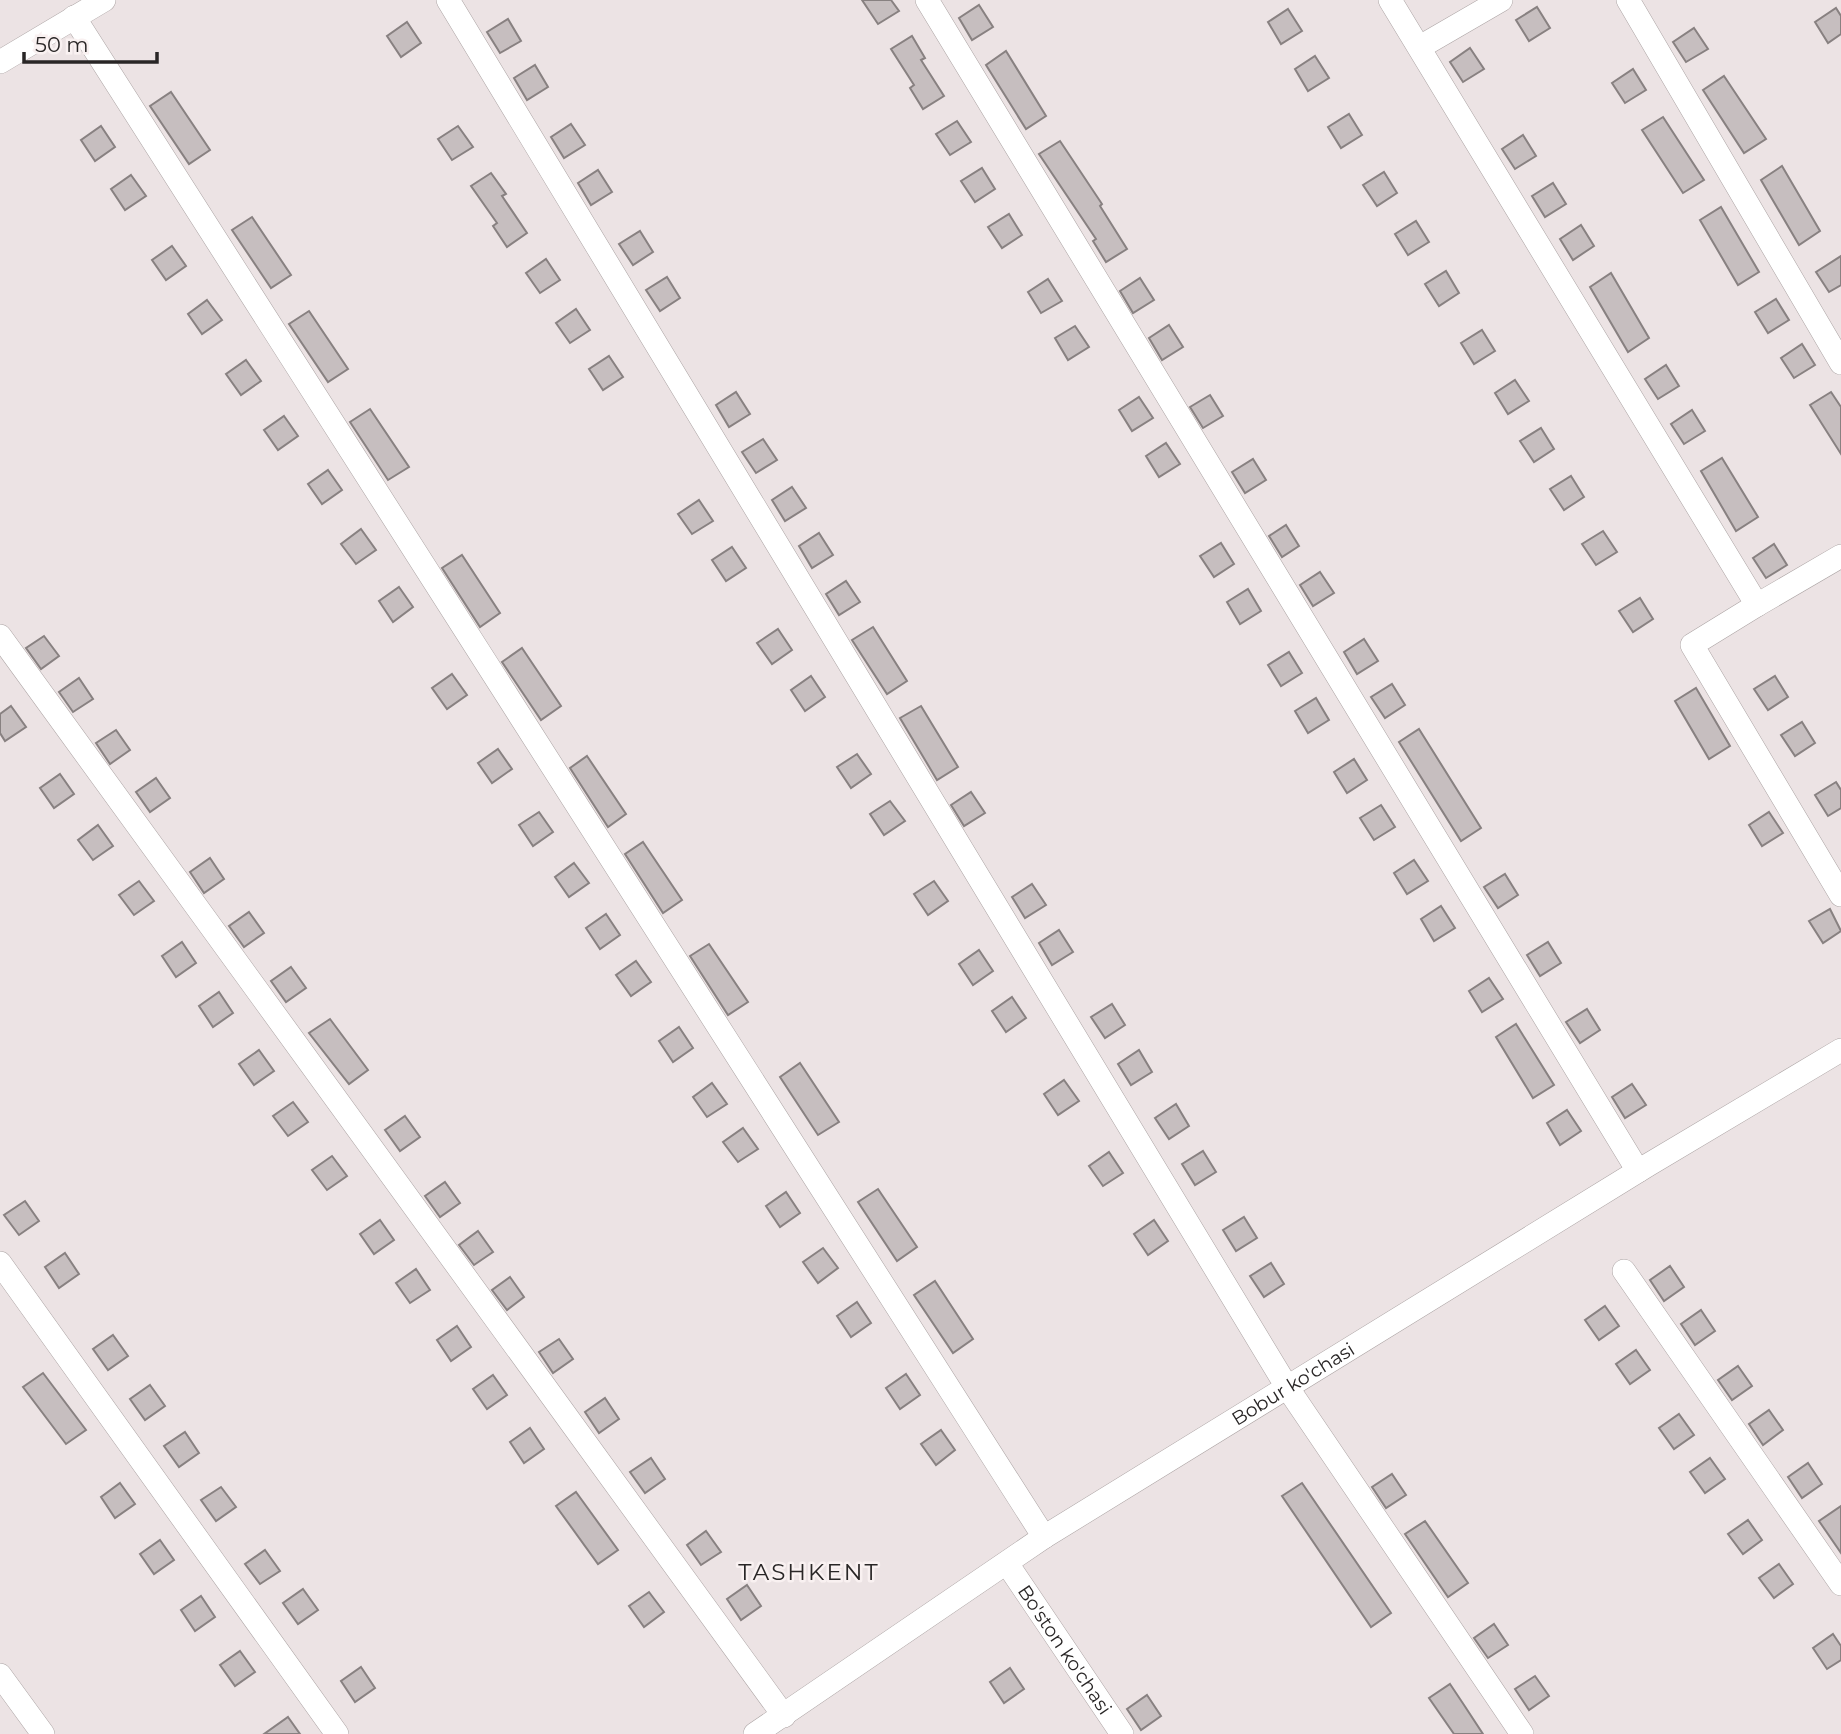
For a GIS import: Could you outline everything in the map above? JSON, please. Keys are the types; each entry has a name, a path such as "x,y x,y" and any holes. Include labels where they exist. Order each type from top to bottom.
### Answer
{"street":[{"path":"0,62 104,0"},
{"path":"448,0 1287,1387 1522,1734"},
{"path":"927,0 1638,1171"},
{"path":"1390,0 1757,605"},
{"path":"1420,47 1501,0"},
{"path":"1629,0 1841,363"},
{"path":"74,17 1044,1537"},
{"path":"1841,556 1692,645 1841,895"},
{"path":"0,635 783,1716"},
{"name":"Bobur ko'chasi","path":"755,1734 1008,1565 1044,1537 1638,1171 1841,1051"},
{"path":"0,1263 337,1734"},
{"path":"1624,1271 1841,1584"},
{"name":"Bo'ston ko'chasi","path":"1008,1565 1122,1734"},
{"path":"0,1675 43,1734"}],"building":[{"path":"862,0 891,0 899,11 878,24"},
{"path":"979,5 993,27 972,40 959,18"},
{"path":"1537,7 1550,28 1529,41 1516,20"},
{"path":"1836,8 1841,16 1841,34 1828,43 1815,22"},
{"path":"1288,9 1302,31 1281,44 1268,22"},
{"path":"508,19 521,41 500,53 487,32"},
{"path":"407,22 421,43 401,57 387,36"},
{"path":"1694,28 1708,49 1686,62 1673,42"},
{"path":"912,36 925,58 921,60 944,96 923,109 910,88 914,85 891,49"},
{"path":"1470,48 1484,69 1463,82 1450,62"},
{"path":"1006,51 1046,116 1026,129 986,65"},
{"path":"1315,56 1329,78 1308,91 1295,69"},
{"path":"535,65 548,87 527,100 514,78"},
{"path":"1633,69 1646,90 1625,103 1612,83"},
{"path":"1724,76 1766,139 1744,153 1703,90"},
{"path":"171,92 210,150 189,164 150,106"},
{"path":"1349,114 1362,135 1341,148 1328,127"},
{"path":"1663,117 1704,180 1683,193 1642,130"},
{"path":"957,121 971,142 950,155 936,134"},
{"path":"571,124 585,145 564,158 551,137"},
{"path":"101,126 115,147 95,161 81,140"},
{"path":"458,126 473,147 452,160 438,139"},
{"path":"1523,135 1536,156 1515,169 1502,149"},
{"path":"1060,141 1102,204 1100,206 1127,249 1106,262 1093,241 1096,239 1039,154"},
{"path":"1782,166 1820,231 1799,245 1761,180"},
{"path":"982,168 995,189 975,202 961,181"},
{"path":"598,170 612,192 591,205 578,183"},
{"path":"1384,172 1397,193 1377,206 1363,185"},
{"path":"491,173 506,194 502,196 527,233 507,247 493,226 497,223 471,186"},
{"path":"131,175 146,196 125,210 111,189"},
{"path":"1553,183 1566,204 1545,217 1532,196"},
{"path":"1721,207 1759,272 1738,285 1700,220"},
{"path":"1009,214 1022,235 1002,248 988,227"},
{"path":"252,217 291,275 271,288 232,230"},
{"path":"1416,221 1429,242 1408,255 1395,234"},
{"path":"1581,225 1594,246 1573,260 1560,239"},
{"path":"640,231 653,252 633,265 619,244"},
{"path":"172,246 186,266 166,280 152,260"},
{"path":"1841,256 1841,285 1829,292 1816,272"},
{"path":"546,259 560,280 540,293 526,273"},
{"path":"1446,271 1459,293 1439,306 1425,284"},
{"path":"1611,273 1649,338 1628,352 1590,287"},
{"path":"667,277 680,298 660,311 646,290"},
{"path":"1140,278 1154,300 1133,313 1120,291"},
{"path":"1048,279 1062,301 1041,313 1028,292"},
{"path":"1776,299 1789,320 1768,333 1755,312"},
{"path":"207,300 222,320 202,334 188,314"},
{"path":"576,309 590,330 570,343 556,323"},
{"path":"309,311 348,369 328,382 289,324"},
{"path":"1169,325 1183,347 1162,360 1149,338"},
{"path":"1075,326 1089,347 1068,360 1055,338"},
{"path":"1482,330 1495,351 1474,364 1461,343"},
{"path":"1802,344 1815,365 1794,378 1781,358"},
{"path":"609,356 623,377 603,390 589,369"},
{"path":"246,360 261,381 241,395 226,374"},
{"path":"1666,365 1679,386 1658,399 1645,379"},
{"path":"1515,380 1529,401 1508,414 1495,393"},
{"path":"736,392 750,414 729,427 716,405"},
{"path":"1831,392 1841,407 1841,454 1810,405"},
{"path":"1210,395 1223,416 1203,428 1190,407"},
{"path":"1139,397 1153,418 1132,431 1119,410"},
{"path":"370,409 409,467 388,480 350,422"},
{"path":"1692,410 1705,431 1684,444 1671,424"},
{"path":"284,416 298,436 278,450 264,430"},
{"path":"1541,428 1554,449 1534,462 1520,441"},
{"path":"763,439 777,460 756,473 742,452"},
{"path":"1166,443 1180,464 1159,477 1146,456"},
{"path":"1722,458 1758,517 1736,531 1701,471"},
{"path":"1253,459 1266,480 1245,493 1232,472"},
{"path":"328,470 342,490 322,504 308,484"},
{"path":"1571,476 1584,497 1564,510 1550,489"},
{"path":"792,487 806,508 785,521 772,500"},
{"path":"699,500 713,521 692,534 678,514"},
{"path":"1286,525 1299,546 1282,557 1269,536"},
{"path":"361,529 376,550 356,564 341,544"},
{"path":"1603,531 1617,552 1596,565 1582,544"},
{"path":"819,533 833,555 812,568 799,546"},
{"path":"1221,543 1234,564 1214,577 1200,556"},
{"path":"1774,544 1787,565 1766,578 1753,558"},
{"path":"732,547 746,568 726,581 712,560"},
{"path":"462,555 500,613 480,627 442,568"},
{"path":"1320,572 1334,593 1313,606 1300,585"},
{"path":"846,581 860,602 839,615 826,594"},
{"path":"399,587 413,607 393,622 379,601"},
{"path":"1248,589 1261,611 1240,624 1227,602"},
{"path":"1640,598 1653,619 1633,632 1619,611"},
{"path":"873,627 907,681 887,694 852,640"},
{"path":"778,629 792,650 772,664 757,643"},
{"path":"44,636 59,656 41,669 26,648"},
{"path":"1364,639 1378,661 1357,674 1344,652"},
{"path":"522,648 561,706 541,720 502,662"},
{"path":"1289,652 1302,673 1281,686 1268,665"},
{"path":"452,674 467,695 447,709 432,688"},
{"path":"811,676 825,697 805,711 791,690"},
{"path":"1775,676 1788,697 1768,710 1754,689"},
{"path":"79,678 93,699 73,712 59,692"},
{"path":"1392,684 1405,705 1385,718 1371,697"},
{"path":"1696,688 1730,746 1709,759 1675,701"},
{"path":"1316,698 1329,720 1308,733 1295,711"},
{"path":"11,706 26,727 5,741 0,733 0,714"},
{"path":"921,706 958,767 937,780 900,718"},
{"path":"1802,722 1815,743 1795,756 1781,735"},
{"path":"1419,729 1481,828 1461,841 1399,742"},
{"path":"116,730 130,750 110,764 96,743"},
{"path":"498,749 512,769 492,783 478,763"},
{"path":"857,754 871,774 851,788 837,767"},
{"path":"587,756 626,814 608,827 570,768"},
{"path":"1354,759 1367,780 1347,793 1334,772"},
{"path":"60,774 74,794 54,808 40,788"},
{"path":"156,778 170,798 150,812 136,792"},
{"path":"1836,782 1841,790 1841,808 1828,816 1815,795"},
{"path":"971,792 985,813 964,826 951,805"},
{"path":"890,801 905,821 884,835 870,814"},
{"path":"1381,805 1395,827 1374,840 1360,818"},
{"path":"539,812 553,832 533,846 519,825"},
{"path":"1769,812 1783,833 1762,846 1749,825"},
{"path":"98,825 113,846 93,860 78,840"},
{"path":"643,842 682,900 663,913 625,854"},
{"path":"210,858 224,879 204,893 190,872"},
{"path":"1414,860 1428,881 1407,894 1394,873"},
{"path":"574,863 589,883 569,897 555,877"},
{"path":"1505,874 1518,895 1498,908 1484,887"},
{"path":"139,881 154,901 134,915 119,895"},
{"path":"934,881 948,901 928,915 914,894"},
{"path":"1032,884 1046,905 1025,918 1012,897"},
{"path":"1441,906 1455,928 1434,941 1421,919"},
{"path":"1830,909 1841,931 1823,943 1809,921"},
{"path":"249,912 264,933 244,947 229,926"},
{"path":"606,914 620,935 600,949 586,928"},
{"path":"1059,930 1073,952 1052,965 1039,943"},
{"path":"182,942 196,963 176,977 162,956"},
{"path":"1548,942 1561,963 1540,976 1527,955"},
{"path":"709,944 748,1002 728,1015 690,956"},
{"path":"979,950 993,971 973,985 959,964"},
{"path":"636,961 651,982 631,996 616,975"},
{"path":"291,967 306,988 286,1002 271,981"},
{"path":"1489,978 1503,999 1482,1012 1469,991"},
{"path":"219,992 233,1013 213,1027 199,1006"},
{"path":"1012,997 1026,1018 1006,1032 992,1011"},
{"path":"1112,1004 1125,1025 1105,1038 1091,1017"},
{"path":"1587,1009 1600,1030 1580,1043 1566,1022"},
{"path":"330,1019 368,1070 349,1084 309,1033"},
{"path":"1516,1024 1554,1085 1533,1098 1496,1037"},
{"path":"679,1027 693,1048 673,1062 659,1041"},
{"path":"259,1050 274,1071 254,1085 239,1064"},
{"path":"1139,1050 1152,1072 1131,1085 1118,1064"},
{"path":"800,1063 839,1122 818,1135 780,1077"},
{"path":"1064,1080 1079,1101 1058,1115 1044,1094"},
{"path":"712,1083 727,1104 707,1117 693,1097"},
{"path":"1632,1084 1646,1105 1625,1118 1612,1097"},
{"path":"293,1102 308,1122 288,1136 273,1116"},
{"path":"1176,1104 1189,1126 1169,1139 1155,1118"},
{"path":"1567,1110 1581,1131 1560,1145 1547,1123"},
{"path":"405,1116 420,1137 400,1151 385,1130"},
{"path":"743,1128 758,1149 738,1162 723,1142"},
{"path":"1203,1151 1216,1172 1195,1185 1182,1164"},
{"path":"1109,1152 1123,1173 1103,1186 1089,1166"},
{"path":"332,1156 347,1176 327,1190 312,1170"},
{"path":"445,1182 460,1203 440,1217 425,1196"},
{"path":"878,1189 917,1247 897,1261 858,1202"},
{"path":"786,1192 800,1213 780,1227 766,1206"},
{"path":"25,1201 39,1221 19,1235 4,1215"},
{"path":"1244,1217 1257,1238 1236,1251 1223,1230"},
{"path":"380,1220 394,1240 374,1254 360,1234"},
{"path":"1154,1220 1168,1241 1148,1255 1134,1234"},
{"path":"478,1231 493,1252 474,1265 459,1245"},
{"path":"823,1248 838,1268 818,1283 803,1262"},
{"path":"65,1253 79,1274 59,1288 45,1267"},
{"path":"1271,1263 1284,1284 1264,1297 1250,1276"},
{"path":"1670,1266 1684,1287 1664,1301 1650,1280"},
{"path":"416,1269 430,1290 410,1303 396,1283"},
{"path":"510,1277 524,1297 507,1310 492,1290"},
{"path":"935,1281 973,1339 953,1353 914,1295"},
{"path":"857,1302 871,1323 851,1337 837,1316"},
{"path":"1605,1306 1619,1326 1599,1340 1585,1320"},
{"path":"1701,1310 1715,1331 1695,1345 1681,1324"},
{"path":"457,1326 471,1347 451,1361 437,1340"},
{"path":"113,1335 128,1356 108,1370 93,1349"},
{"path":"559,1339 573,1359 553,1373 539,1352"},
{"path":"1636,1350 1650,1370 1630,1384 1616,1364"},
{"path":"1738,1366 1752,1386 1732,1400 1718,1380"},
{"path":"43,1373 86,1430 66,1444 23,1387"},
{"path":"906,1374 920,1395 900,1409 886,1388"},
{"path":"493,1375 507,1395 487,1409 473,1389"},
{"path":"150,1385 165,1406 145,1420 130,1399"},
{"path":"605,1398 619,1419 599,1433 585,1412"},
{"path":"1769,1410 1783,1430 1763,1445 1749,1424"},
{"path":"1679,1414 1694,1435 1674,1449 1659,1428"},
{"path":"530,1428 544,1449 524,1463 510,1442"},
{"path":"941,1430 955,1450 936,1465 921,1444"},
{"path":"185,1432 199,1453 179,1467 164,1446"},
{"path":"651,1458 665,1479 645,1493 630,1472"},
{"path":"1710,1458 1725,1479 1705,1493 1690,1472"},
{"path":"1808,1463 1822,1484 1802,1498 1788,1477"},
{"path":"1392,1474 1406,1495 1386,1508 1372,1487"},
{"path":"120,1483 135,1504 115,1518 101,1497"},
{"path":"1302,1483 1391,1613 1371,1627 1282,1496"},
{"path":"221,1487 236,1507 216,1521 201,1500"},
{"path":"576,1492 618,1550 598,1564 556,1506"},
{"path":"1841,1506 1841,1553 1819,1521"},
{"path":"1748,1520 1762,1540 1743,1554 1728,1534"},
{"path":"1425,1521 1468,1583 1448,1597 1405,1534"},
{"path":"706,1531 721,1552 701,1565 687,1545"},
{"path":"160,1540 174,1560 154,1574 140,1554"},
{"path":"265,1550 280,1571 260,1584 245,1564"},
{"path":"1779,1564 1793,1584 1774,1598 1759,1578"},
{"path":"747,1585 761,1606 741,1620 727,1599"},
{"path":"303,1589 318,1610 298,1624 283,1603"},
{"path":"649,1592 664,1612 644,1627 629,1606"},
{"path":"201,1596 215,1617 195,1631 181,1610"},
{"path":"1494,1624 1508,1645 1488,1658 1474,1638"},
{"path":"1833,1634 1841,1646 1841,1660 1827,1669 1813,1648"},
{"path":"240,1651 255,1672 235,1686 220,1665"},
{"path":"361,1667 375,1688 355,1702 341,1681"},
{"path":"1010,1668 1024,1689 1004,1703 990,1682"},
{"path":"1535,1676 1549,1696 1529,1710 1515,1689"},
{"path":"1450,1684 1483,1734 1454,1734 1429,1698"},
{"path":"1147,1695 1161,1716 1141,1730 1127,1709"},
{"path":"288,1717 300,1734 264,1734"}],"district":[{"name":"TASHKENT","path":"809,1572"}]}
